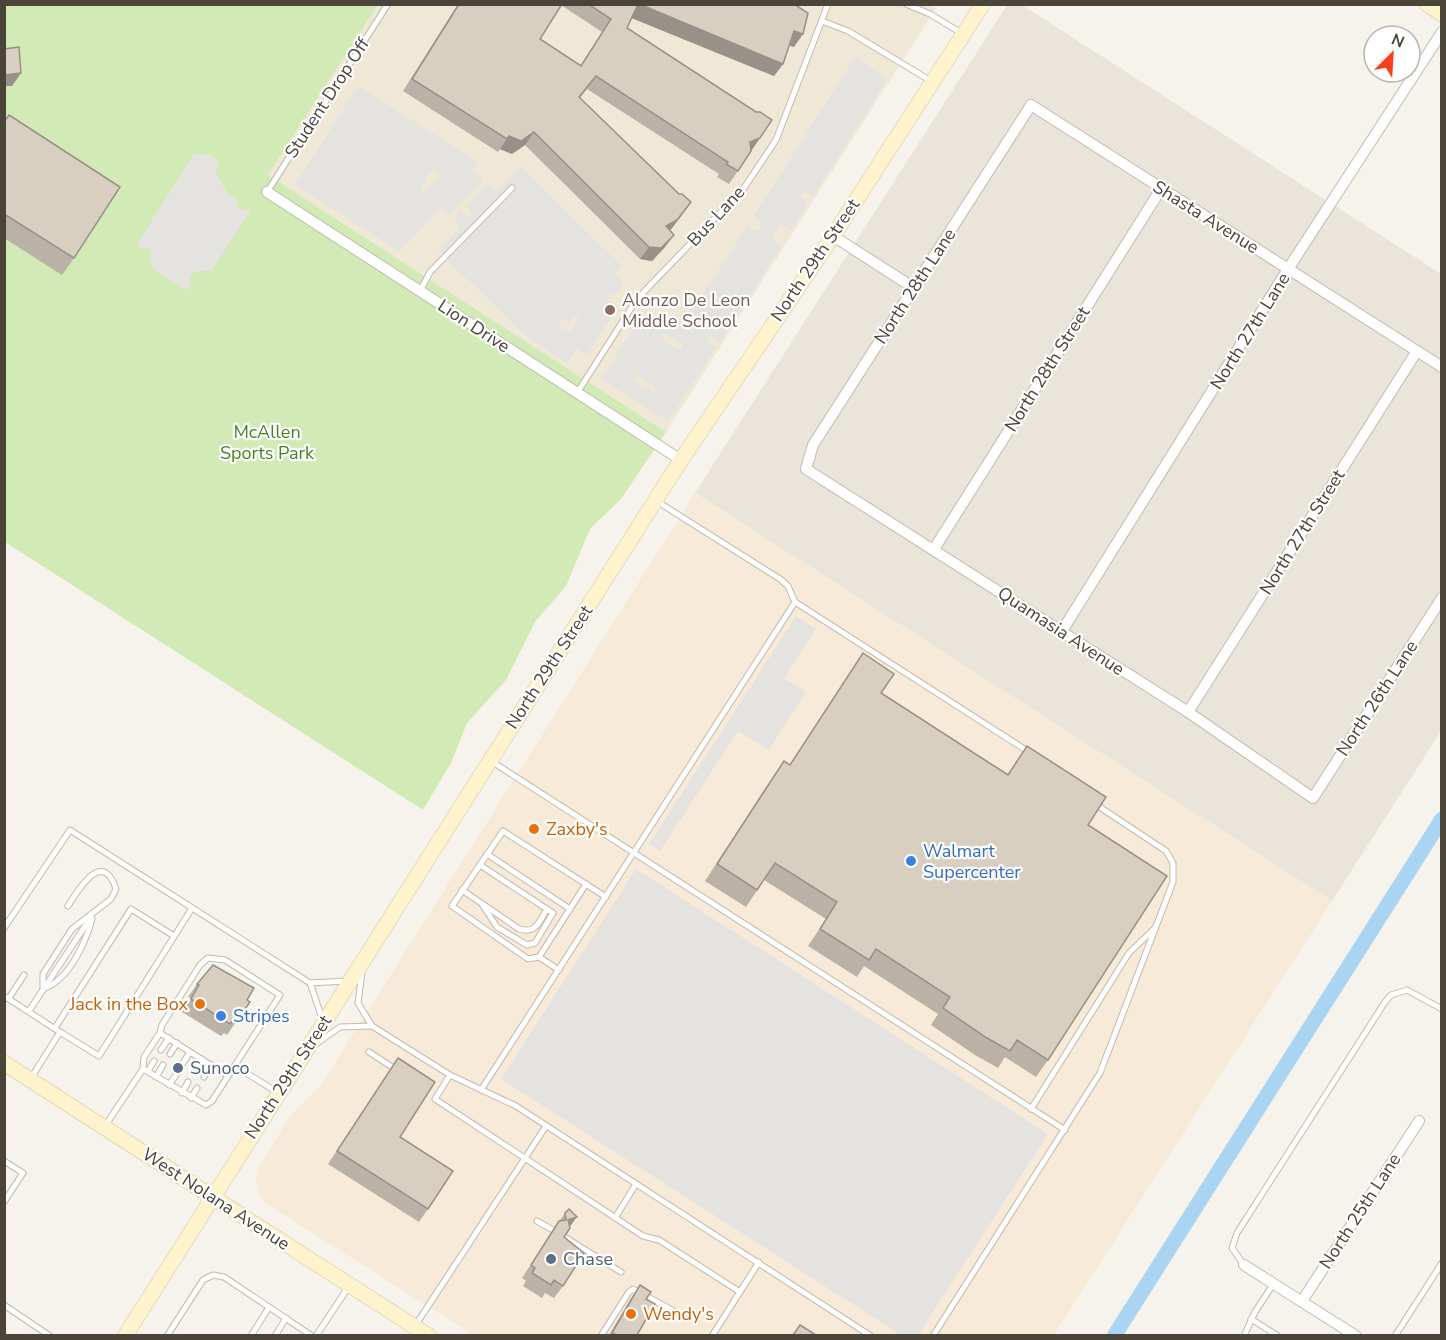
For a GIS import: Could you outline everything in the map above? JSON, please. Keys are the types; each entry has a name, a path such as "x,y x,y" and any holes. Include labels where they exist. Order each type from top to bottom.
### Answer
{"street":[{"name":"North 29th Street","path":"125,1335 681,460 833,236 983,4"},
{"path":"1427,4 1442,14"},
{"name":"North 27th Lane","path":"1062,631 1288,269 1442,33"},
{"name":"Shasta Avenue","path":"1032,105 1442,367"},
{"name":"North 28th Lane","path":"806,469 813,445 1032,105"},
{"name":"North 28th Street","path":"934,549 1161,189"},
{"name":"Lion Drive","path":"267,192 681,460"},
{"path":"833,236 914,288"},
{"name":"North 27th Street","path":"1188,712 1417,351"},
{"name":"Quamasia Avenue","path":"806,469 1188,712 1313,798"},
{"name":"North 26th Lane","path":"1313,798 1442,598"},
{"name":"West Nolana Avenue","path":"5,1064 429,1335"},
{"name":"North 25th Lane","path":"1302,1302 1419,1121"},
{"path":"1244,1265 1356,1335"}],"lane":[{"name":"Student Drop Off","path":"267,192 387,4"},
{"name":"Bus Lane","path":"577,393 637,299 744,188 776,140 828,4"},
{"path":"906,4 930,14 963,35"},
{"path":"822,21 848,31 933,82"},
{"path":"420,291 430,272 513,188"},
{"path":"656,501 780,579 788,586 795,602 1037,758"},
{"path":"481,1090 795,602"},
{"path":"490,760 1065,1130"},
{"path":"933,1335 1100,1073 1173,882 1173,863 1158,844 1090,801"},
{"path":"4,928 70,830 310,983 350,980"},
{"path":"559,970 539,957 528,959 452,906 462,890 503,831 606,897"},
{"path":"487,854 570,909"},
{"path":"480,865 553,913 535,943 527,945 497,927 482,904"},
{"path":"43,988 43,974 72,929 111,899 116,889 113,879 105,873 96,872 86,878 68,906"},
{"path":"539,957 586,884"},
{"path":"462,890 519,929 528,932 535,929 547,909"},
{"path":"24,975 7,997 99,1056 192,908"},
{"path":"30,1079 57,1030 131,909 174,936"},
{"path":"29,1011 93,913"},
{"path":"1031,1109 1130,953 1156,928"},
{"path":"208,958 225,960 280,995 212,1101 206,1105 146,1070 144,1057 160,1032 162,1025 200,964 208,958"},
{"path":"364,958 358,1003 372,1026 450,1075 516,1106 871,1335"},
{"path":"310,983 323,1022"},
{"path":"1244,1265 1232,1248 1237,1233 1385,1002 1391,995 1407,990 1442,1009"},
{"path":"303,1054 340,1027 372,1026"},
{"path":"160,1032 228,1076"},
{"path":"161,1050 169,1038"},
{"path":"171,1054 177,1043"},
{"path":"183,1063 190,1052"},
{"path":"369,1053 398,1071"},
{"path":"196,1071 202,1059"},
{"path":"105,1127 154,1061"},
{"path":"156,1077 163,1065"},
{"path":"204,1077 211,1065"},
{"path":"235,1066 278,1093"},
{"path":"169,1085 176,1074"},
{"path":"450,1075 435,1099 643,1236 659,1240 740,1292"},
{"path":"182,1093 188,1082"},
{"path":"191,1098 197,1088"},
{"path":"427,1090 437,1096"},
{"path":"415,1327 546,1126"},
{"path":"4,1161 23,1173 4,1202"},
{"path":"615,1218 636,1184"},
{"path":"537,1221 553,1230"},
{"path":"563,1236 621,1272"},
{"path":"712,1335 759,1262"},
{"path":"1395,1335 1442,1263"},
{"path":"167,1335 203,1280 213,1275 224,1277 314,1335 350,1285"},
{"path":"1244,1335 1251,1318 1274,1283"},
{"path":"601,1335 633,1289 681,1315"},
{"path":"4,1305 50,1335"},
{"path":"251,1335 269,1307"},
{"path":"275,1335 286,1318"},
{"path":"1251,1318 1278,1335"}],"shaded area":[{"name":"Alonzo De Leon Middle School","path":"925,4 936,8 666,432 268,175 378,5"},
{"path":"1007,5 1022,5 1441,274 1441,731 1332,901 695,493"},
{"path":"855,57 887,79 813,196 804,191 800,195 808,203 791,230 782,225 779,226 772,239 781,246 720,342 710,336 707,338 708,342 716,347 668,421 601,379 643,314 653,320 663,314 694,331 693,326 686,321 747,226 756,231 759,230 762,222 754,216","holes":["666,334 683,345 682,349 678,350 662,339 662,335","638,377 655,387 655,392 635,382 634,378"]},
{"path":"358,86 478,162 472,171 483,181 450,215 443,208 440,209 399,251 295,185","holes":["435,170 438,175 437,179 423,192 420,192 431,171"]},
{"path":"194,154 210,155 220,163 215,170 228,194 238,200 238,208 251,210 212,270 195,272 190,277 190,289 185,289 151,268 151,249 138,247 138,242"},
{"path":"521,166 622,266 615,274 624,283 615,295 610,295 607,299 618,306 587,355 577,348 567,363 527,337 438,251 460,227 454,218 460,211 469,218 472,213 466,207 487,185 497,191","holes":["575,315 579,317 570,332 558,326 565,318 569,322"]},
{"path":"695,493 1332,901 1054,1335 473,1335 265,1203 259,1195 256,1182 258,1168 290,1116 321,1085"},
{"path":"796,616 816,629 784,678 806,692 769,750 738,731 660,851 649,844"},
{"path":"636,869 1048,1134 918,1335 901,1335 501,1079"}],"green space":[{"name":"McAllen Sports Park","path":"4,5 378,5 268,175 666,432 621,499 590,529 566,586 535,622 506,680 467,723 451,763 423,810 5,542"}],"building":[{"path":"459,4 562,4 540,39 581,66 611,19 588,4 638,4 627,28 756,112 772,120 760,138 750,142 751,151 738,171 726,164 728,162 596,76 579,97 679,194 691,202 677,220 666,226 674,235 661,248 649,247 534,132 521,141 509,136 507,139 412,79"},
{"path":"639,4 794,4 808,13 803,34 794,31 783,64"},
{"path":"19,47 21,73 4,75 4,49"},
{"path":"9,115 120,187 74,258 4,214 4,122"},
{"name":"Walmart Supercenter","path":"863,653 894,674 881,693 1008,775 1027,746 1106,797 1088,825 1167,876 1048,1060 1017,1040 1010,1051 987,1038 943,1008 950,997 876,949 869,960 820,929 837,902 775,863 757,890 717,864 784,761 790,765"},
{"path":"213,965 254,988 247,1000 250,1002 236,1022 233,1020 230,1024 191,999 199,985 197,984"},
{"path":"398,1058 435,1082 400,1137 453,1171 428,1209 337,1151"},
{"name":"Chase","path":"569,1209 577,1217 568,1220 570,1228 564,1237 584,1253 563,1286 554,1280 551,1285 532,1273 535,1268 531,1265 559,1221 566,1220 565,1213"},
{"name":"Wendy's","path":"640,1285 651,1292 646,1299 655,1304 637,1335 612,1333"},
{"path":"800,1325 816,1335 793,1335"}],"waterway":[{"path":"1114,1336 1442,819"}],"place":[{"name":"Alonzo De Leon Middle School","path":"610,310"},
{"name":"Zaxby's","path":"534,829"},
{"name":"Walmart Supercenter","path":"911,861"},
{"name":"Jack in the Box","path":"200,1004"},
{"name":"Stripes","path":"221,1016"},
{"name":"Sunoco","path":"178,1068"},
{"name":"Chase","path":"551,1259"},
{"name":"Wendy's","path":"631,1314"}]}
